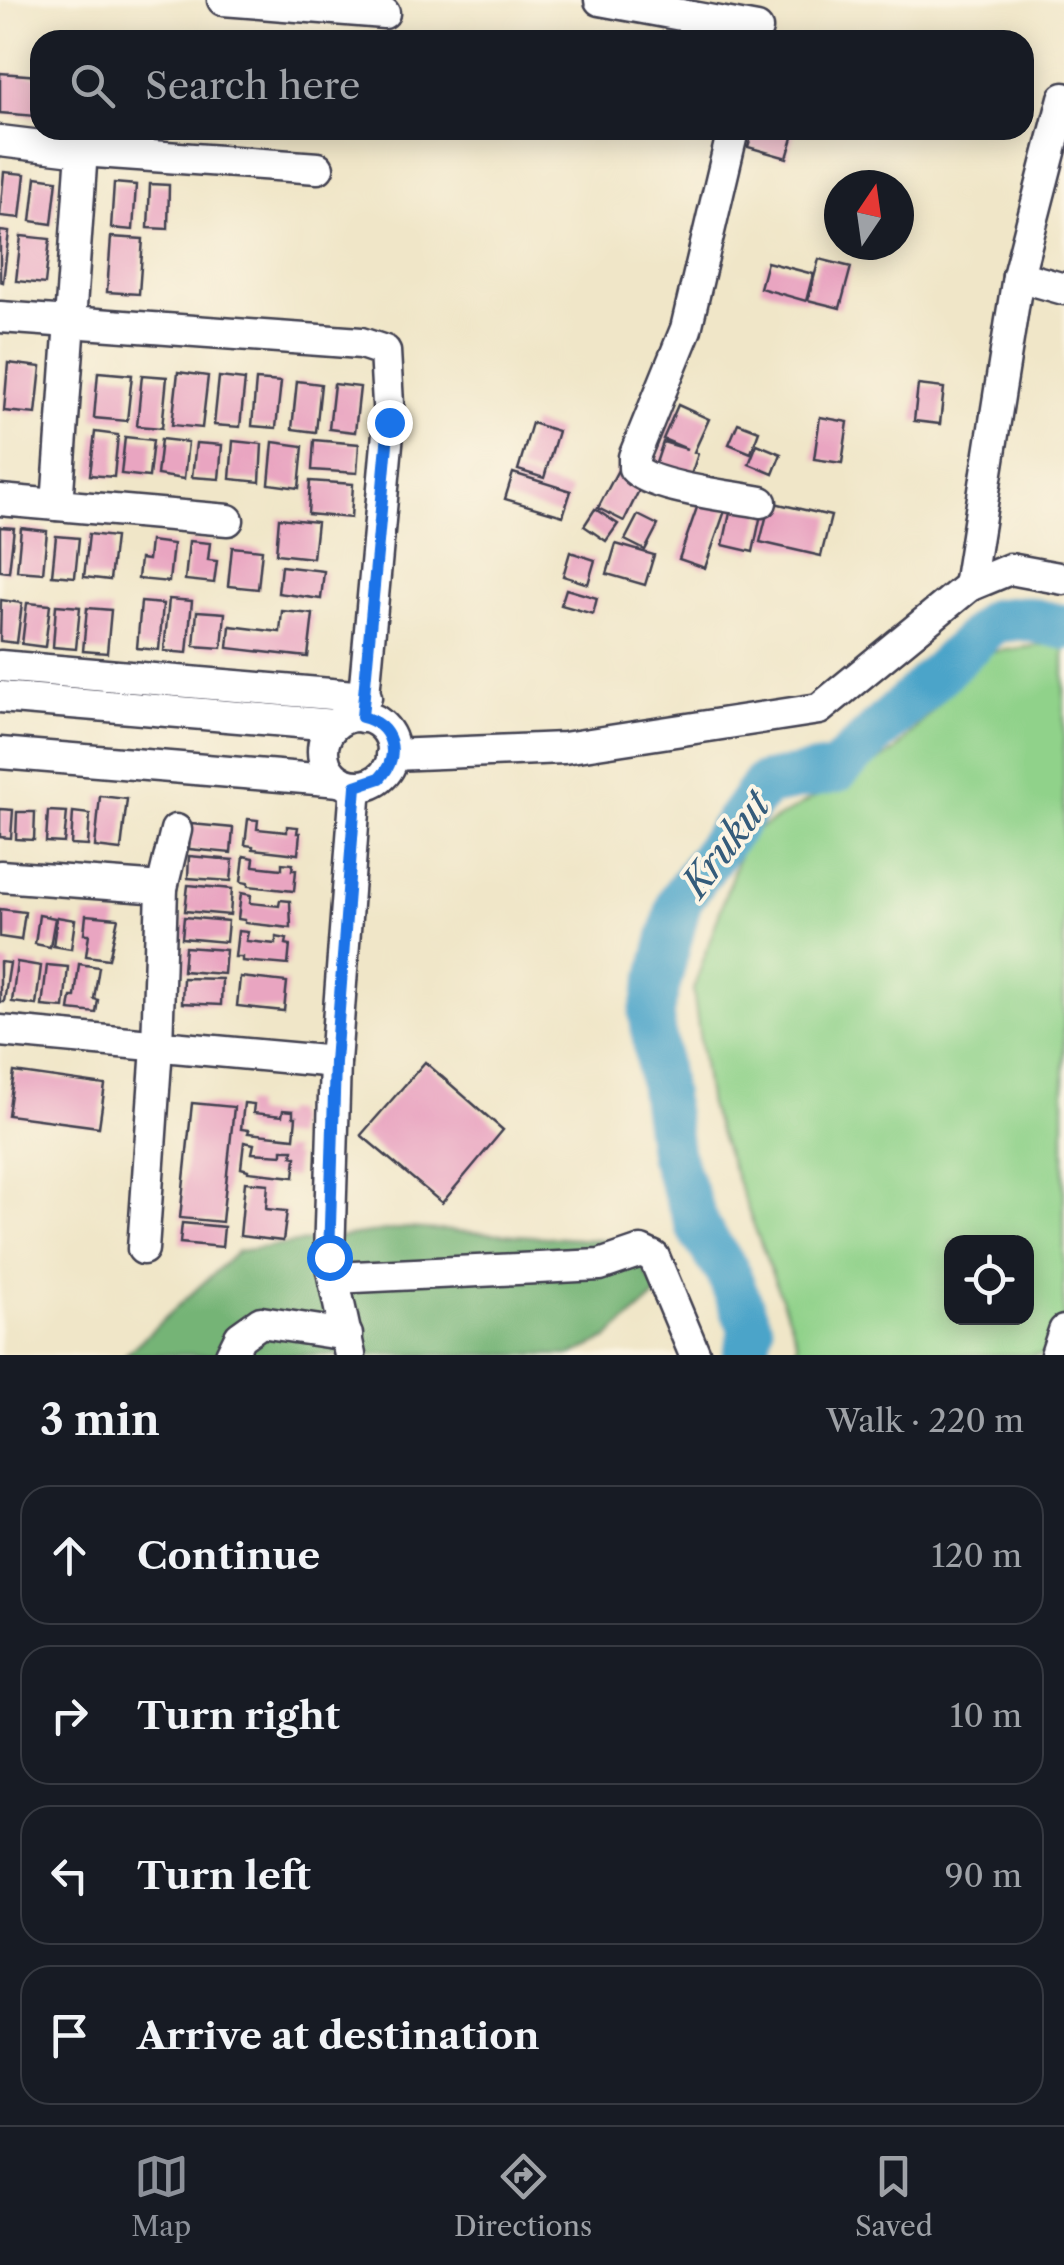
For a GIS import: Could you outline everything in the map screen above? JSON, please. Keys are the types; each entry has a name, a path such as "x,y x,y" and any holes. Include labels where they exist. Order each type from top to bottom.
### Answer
{"street":[{"path":"223,0 384,13"},
{"path":"600,0 757,23"},
{"path":"968,586 1018,276 1060,138 1064,98"},
{"path":"731,140 686,328 634,457 634,468 661,481 761,502"},
{"path":"0,141 318,168"},
{"path":"56,504 82,150"},
{"path":"1018,276 1064,289"},
{"path":"0,317 362,343 385,351 389,422 354,713 323,750 327,768 348,784"},
{"path":"0,500 228,520"},
{"path":"392,755 564,748 819,709 968,586 1010,569 1064,579"},
{"path":"0,666 354,713 385,730 392,755 380,778 348,784 0,752"},
{"path":"0,697 354,713"},
{"path":"231,1355 240,1336 261,1322 348,1345 329,1257 348,784"},
{"path":"143,1249 157,1046 162,888 176,830"},
{"path":"0,876 162,888"},
{"path":"0,1031 335,1062"},
{"path":"334,1278 600,1265 641,1251 654,1257 695,1355"},
{"path":"1056,1355 1064,1330"}],"green space":[{"path":"1064,642 1064,1355 793,1355 798,1343 709,1106 693,990 745,837 894,752 985,653"},
{"path":"407,1228 625,1242 659,1293 607,1339 572,1355 125,1355 238,1251"}],"building":[{"path":"0,73 30,75 30,116 0,113"},
{"path":"750,140 792,140 787,158 748,147"},
{"path":"4,172 25,174 20,218 0,216"},
{"path":"36,177 57,180 52,224 31,221"},
{"path":"114,183 136,185 133,230 111,228"},
{"path":"150,184 169,185 168,229 148,228"},
{"path":"0,231 9,232 3,282 0,281"},
{"path":"21,236 50,239 45,284 16,281"},
{"path":"111,237 143,239 139,294 107,292"},
{"path":"819,259 851,267 840,308 808,300"},
{"path":"767,262 813,274 806,301 760,288"},
{"path":"8,363 41,367 36,414 4,411"},
{"path":"98,372 132,375 127,421 94,418"},
{"path":"178,372 208,376 202,428 172,425"},
{"path":"142,375 167,377 162,428 137,426"},
{"path":"219,377 245,380 240,427 214,425"},
{"path":"256,380 281,382 276,428 252,426"},
{"path":"297,381 321,384 316,432 292,429"},
{"path":"334,384 360,387 355,432 329,429"},
{"path":"918,385 944,388 940,424 914,421"},
{"path":"678,405 709,419 694,452 698,454 689,481 654,469 663,442 687,449 663,439"},
{"path":"820,417 848,422 842,463 814,459"},
{"path":"532,423 558,431 544,478 518,470"},
{"path":"738,423 759,431 751,453 729,444"},
{"path":"95,432 118,435 114,477 90,475"},
{"path":"125,437 153,440 149,477 121,474"},
{"path":"161,439 188,442 184,479 157,475"},
{"path":"314,440 359,444 357,473 312,470"},
{"path":"233,441 262,444 260,482 230,479"},
{"path":"273,442 303,446 299,488 269,484"},
{"path":"196,443 222,445 219,479 192,477"},
{"path":"757,444 781,454 773,474 749,464"},
{"path":"618,470 643,482 624,521 598,508"},
{"path":"513,473 571,491 563,516 505,499"},
{"path":"310,481 353,484 351,518 308,514"},
{"path":"701,496 727,505 705,568 679,559"},
{"path":"733,499 763,505 753,552 723,545"},
{"path":"770,502 831,516 821,556 760,542"},
{"path":"595,509 618,524 606,541 584,526"},
{"path":"638,515 658,525 645,550 625,540"},
{"path":"279,518 317,522 313,558 276,554"},
{"path":"0,527 14,528 9,572 0,571"},
{"path":"21,528 47,531 43,573 17,571"},
{"path":"89,534 115,537 110,580 84,577"},
{"path":"56,536 79,538 75,577 52,575"},
{"path":"150,541 173,544 169,582 138,579 140,559 148,560"},
{"path":"189,541 210,543 208,560 217,561 214,583 185,580"},
{"path":"616,544 654,555 645,585 607,574"},
{"path":"232,547 262,550 258,589 228,586"},
{"path":"570,552 595,560 588,584 563,576"},
{"path":"281,566 324,571 321,599 278,593"},
{"path":"566,589 597,598 593,614 561,605"},
{"path":"169,599 192,601 187,653 164,651"},
{"path":"1,600 22,603 17,643 0,641"},
{"path":"141,602 163,604 159,650 137,648"},
{"path":"27,603 50,605 45,647 22,644"},
{"path":"56,605 80,607 76,649 53,647"},
{"path":"87,608 111,610 107,653 83,651"},
{"path":"197,611 225,613 222,648 194,646"},
{"path":"282,611 313,614 308,657 228,648 230,626 280,632"},
{"path":"100,796 127,799 121,850 95,847"},
{"path":"0,809 13,810 11,838 0,837"},
{"path":"48,811 67,812 64,843 46,842"},
{"path":"17,812 35,812 34,840 16,839"},
{"path":"73,812 90,814 88,846 71,845"},
{"path":"248,819 258,820 257,829 287,832 287,826 298,827 298,854 245,845"},
{"path":"191,824 233,828 231,853 189,849"},
{"path":"189,856 233,860 231,881 188,878"},
{"path":"244,856 254,858 253,866 282,869 282,863 293,864 294,891 241,882"},
{"path":"188,885 232,889 230,915 185,911"},
{"path":"241,893 251,895 250,903 279,906 280,900 290,901 291,928 238,919"},
{"path":"0,909 25,912 21,940 0,937"},
{"path":"39,915 55,918 50,947 35,944"},
{"path":"86,915 118,918 109,959 86,956"},
{"path":"57,917 75,920 71,949 53,946"},
{"path":"184,917 228,921 226,942 182,938"},
{"path":"238,931 248,932 246,941 276,944 276,937 287,939 288,965 235,957"},
{"path":"185,947 226,950 224,974 183,971"},
{"path":"0,962 10,963 4,1002 0,1002"},
{"path":"17,962 41,966 36,1005 12,1002"},
{"path":"79,964 99,967 96,1013 69,1010 71,997 75,997"},
{"path":"47,965 68,967 64,1008 42,1006"},
{"path":"240,977 287,982 284,1011 237,1006"},
{"path":"183,978 222,979 221,1005 182,1003"},
{"path":"425,1062 503,1130 442,1203 361,1135"},
{"path":"14,1072 105,1085 99,1127 8,1115"},
{"path":"192,1103 234,1107 222,1222 180,1218"},
{"path":"244,1103 254,1104 253,1113 282,1116 283,1110 293,1111 294,1138 241,1129"},
{"path":"244,1142 254,1144 252,1153 282,1155 282,1150 293,1150 294,1177 241,1168"},
{"path":"245,1182 268,1184 266,1209 287,1211 283,1241 240,1236"},
{"path":"182,1223 224,1227 222,1247 180,1243"}],"waterway":[{"name":"Krukut","path":"745,1355 751,1329 727,1271 699,1229 671,1155 651,1014 680,900 764,784 836,771 994,621 1022,618 1064,627"}],"route":[{"path":"329,1257 335,1062 356,786 380,778 392,755 385,730 362,717 389,422"}]}
